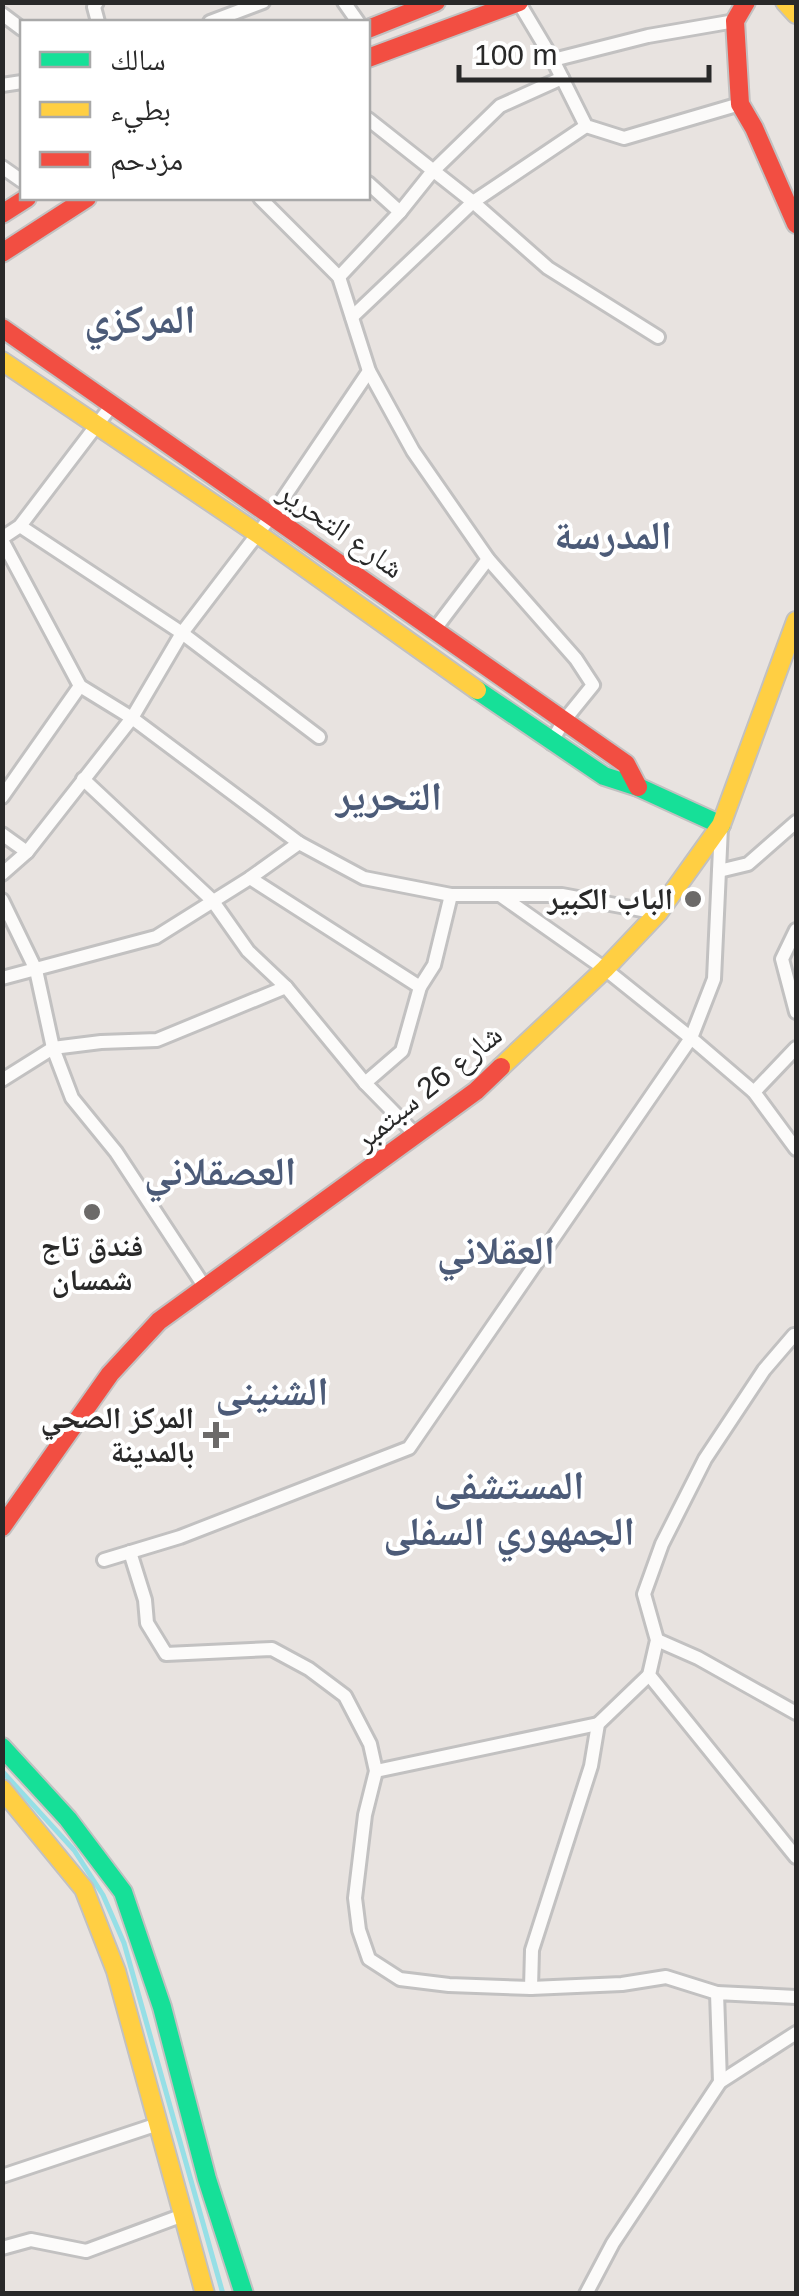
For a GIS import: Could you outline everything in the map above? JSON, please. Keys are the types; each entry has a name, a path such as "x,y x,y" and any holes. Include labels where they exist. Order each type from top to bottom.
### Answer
{"main road":[{"path":"370,27 436,2"},
{"path":"370,57 520,2"},
{"path":"746,2 735,20 740,104 790,193 796,224"},
{"path":"784,2 796,14"},
{"path":"2,214 23,200"},
{"path":"2,252 84,200"},
{"name":"شارع التحرير","path":"2,328 626,764 638,787"},
{"name":"شارع التحرير","path":"2,361 258,534 551,743 604,776 721,825"},
{"name":"شارع 26 سبتمبر","path":"2,1527 110,1374 159,1321 476,1092 658,913 721,825 796,620"},
{"path":"2,1747 68,1819 123,1892 162,2007 207,2179 244,2294"},
{"path":"2,1789 84,1888 116,1972 206,2294"}],"street":[{"path":"215,20 262,2"},
{"path":"520,2 586,126 624,138 740,104"},
{"path":"554,60 648,36 735,20"},
{"path":"339,277 432,172 500,106 562,78"},
{"path":"370,120 548,268 658,337"},
{"path":"352,317 473,202 586,126"},
{"path":"370,184 400,212"},
{"path":"263,200 339,277 369,371 413,451 488,559 576,659 593,684 562,722 551,743"},
{"path":"2,874 27,852 132,718 182,633 272,515 369,371"},
{"path":"112,406 20,526 2,539 80,686 132,718 298,843 364,878 451,895 562,895 658,913"},
{"path":"20,526 182,633 319,737"},
{"path":"435,629 488,559"},
{"path":"2,796 80,686"},
{"path":"83,780 212,900 248,951 286,987 365,1083 416,1135"},
{"path":"719,871 748,864 796,822"},
{"path":"104,1560 180,1537 409,1448 690,1038 714,979 721,825"},
{"path":"2,834 27,852"},
{"path":"2,978 156,937 298,843"},
{"path":"250,878 420,987"},
{"path":"498,894 605,969 754,1092 796,1150"},
{"path":"365,1083 402,1050 420,987 434,965 451,895"},
{"path":"2,900 36,970 53,1048 72,1098 116,1152 206,1289"},
{"path":"796,930 782,959 796,1012"},
{"path":"2,1080 53,1048 157,1040 286,987"},
{"path":"754,1092 796,1048"},
{"path":"376,1770 598,1724 649,1675 657,1640 644,1594 662,1544 705,1459 764,1370 796,1334"},
{"path":"130,1552 145,1600 146,1623 166,1654 272,1649 309,1669 345,1696 370,1744 376,1770 365,1815 355,1898 359,1930 369,1959 400,1978 448,1986 532,1988 622,1984 666,1977 717,1993 796,1997"},
{"path":"657,1640 698,1658 796,1713"},
{"path":"649,1675 796,1857"},
{"path":"532,1988 532,1950 591,1766 598,1724"},
{"path":"717,1993 720,2082"},
{"path":"586,2294 613,2243 720,2082 796,2033"},
{"path":"2,2176 158,2124"},
{"path":"2,2248 31,2240 86,2251 184,2215"}],"waterway":[{"path":"2,1771 74,1850 103,1895 124,1943 223,2294"}],"traffic: fast":[{"path":"477,690 604,776 721,825"},
{"path":"2,1747 68,1819 123,1892 162,2007 207,2179 244,2294"}],"traffic: slow":[{"path":"785,2 796,14"},
{"path":"2,361 258,534 477,690"},
{"path":"501,1067 658,913 721,825 796,621"},
{"path":"2,1789 84,1889 116,1971 205,2294"}],"traffic: jam":[{"path":"370,28 436,2"},
{"path":"370,57 519,2"},
{"path":"746,2 735,21 740,104 796,224"},
{"path":"2,214 24,200"},
{"path":"2,253 84,200"},
{"path":"2,328 626,764 638,787"},
{"path":"2,1527 110,1374 159,1321 476,1091 501,1067"}],"place":[{"name":"الباب الكبير","path":"693,899"},
{"name":"فندق تاج شمسان","path":"92,1212"},
{"name":"المركز الصحي بالمدينة","path":"216,1435"}],"district":[{"name":"المركزي","path":"140,319"},
{"name":"المدرسة","path":"613,535"},
{"name":"التحرير","path":"389,796"},
{"name":"العصقلاني","path":"220,1171"},
{"name":"العقلاني","path":"496,1250"},
{"name":"الشنينى","path":"272,1391"},
{"name":"المستشفى الجمهوري السفلى","path":"509,1508"}]}
